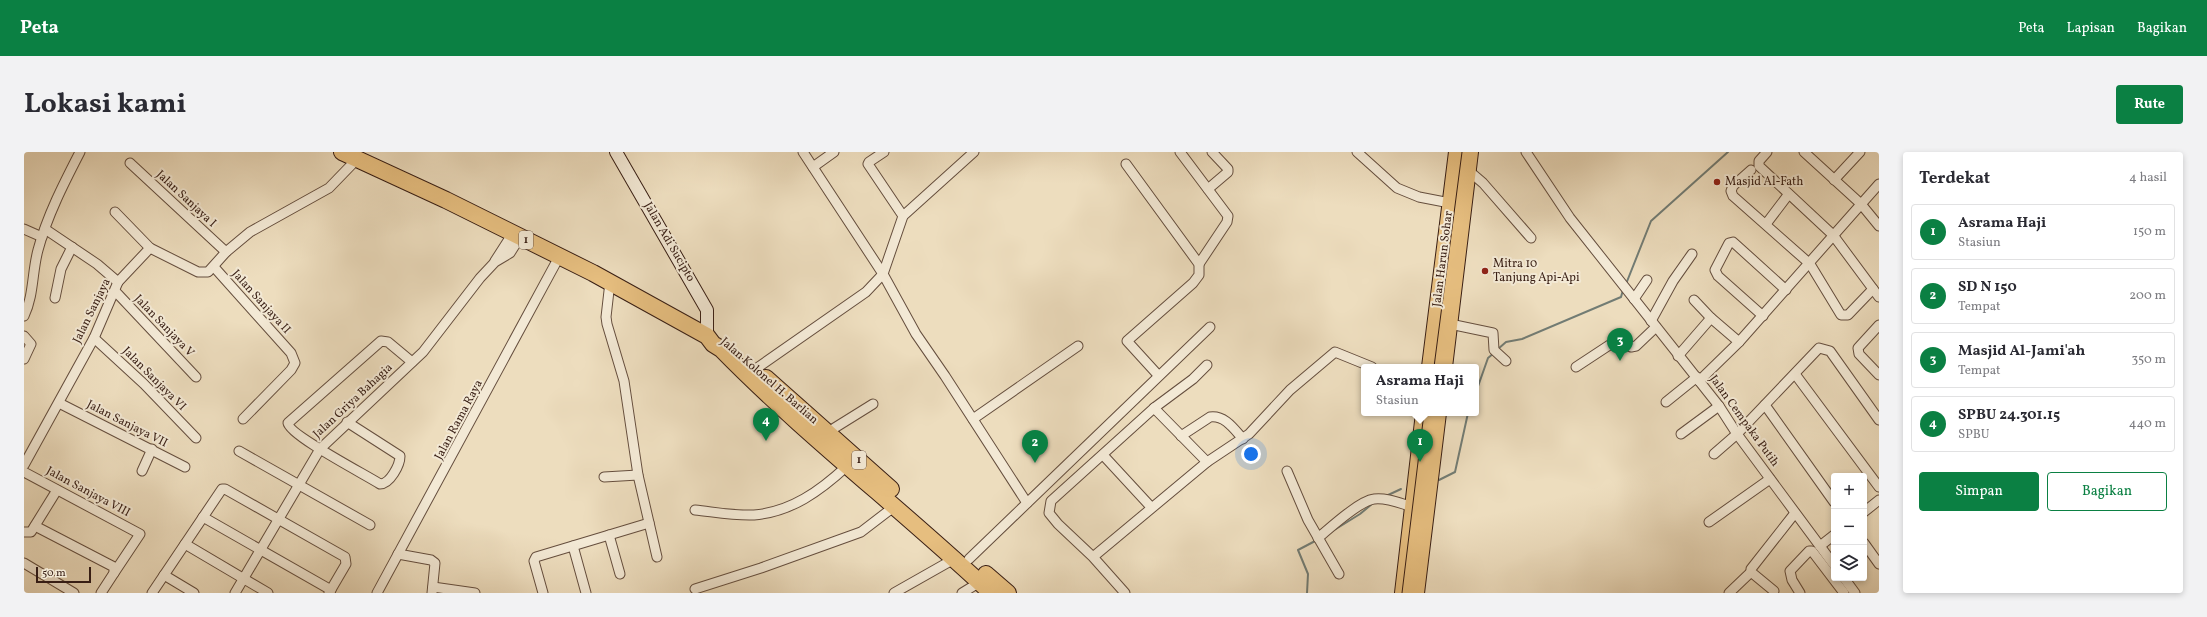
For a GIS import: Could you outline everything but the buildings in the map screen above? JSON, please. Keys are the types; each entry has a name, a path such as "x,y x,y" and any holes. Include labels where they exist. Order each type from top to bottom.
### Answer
{"highway":[{"name":"1","path":"342,152 360,156 610,282 707,336"},
{"name":"Jalan Harun Sohar","path":"1430,364 1457,152"},
{"name":"Jalan Harun Sohar","path":"1444,364 1470,152"},
{"name":"Jalan Kolonel H. Barlian","path":"707,336 719,336 727,341 752,372 777,395 847,466 962,559 1008,593"},
{"name":"Jalan Kolonel H. Barlian","path":"777,395 828,432 962,559 986,588"},
{"path":"1416,593 1414,507 1424,416"},
{"path":"1403,593 1414,557 1438,416"}],"street":[{"path":"24,316 32,293 38,252 44,233 63,185 80,152"},
{"name":"Jalan Adi Sucipto","path":"616,152 707,310 707,336"},
{"path":"803,152 883,274 916,334 1027,503"},
{"path":"813,167 834,152"},
{"path":"884,152 868,164 903,216"},
{"path":"752,372 866,292 883,274 903,216 974,152"},
{"path":"1158,375 1127,341 1193,284 1199,275 1199,264 1229,217 1180,152"},
{"path":"1208,189 1229,170 1212,152"},
{"path":"1357,152 1397,188 1419,197 1450,203"},
{"name":"Jalan Cempaka Putih","path":"1526,152 1570,218 1719,406 1770,479 1831,561"},
{"path":"1751,170 1733,186 1731,191 1735,198 1810,264 1841,315 1848,315 1876,293 1833,235 1788,195 1759,166 1759,161 1767,152"},
{"path":"1834,180 1860,152"},
{"path":"1806,153 1861,204 1879,226"},
{"path":"115,212 150,248 198,272 208,272 226,252 250,232 329,188 360,156"},
{"name":"Jalan Sanjaya I","path":"130,163 226,252"},
{"path":"1126,164 1199,264"},
{"path":"1468,171 1488,189 1531,238"},
{"path":"1666,402 1698,379 1739,342 1810,264 1833,235 1879,184"},
{"path":"1766,224 1788,195"},
{"path":"24,229 44,233 72,246 97,264 118,282"},
{"name":"Jalan Griya Bahagia","path":"235,593 320,449 423,352 480,278 495,262 510,253 516,235"},
{"path":"1763,316 1718,276 1715,270 1729,243 1732,242 1786,290"},
{"path":"55,298 61,269 72,246"},
{"name":"Jalan Sanjaya","path":"24,465 94,338 118,282 150,248"},
{"path":"1576,367 1617,340 1631,347 1636,346 1653,324 1673,281 1692,254"},
{"name":"Jalan Rama Raya","path":"377,593 449,464 559,257"},
{"name":"Jalan Sanjaya II","path":"214,267 291,353 294,367 242,419"},
{"path":"1632,297 1647,280"},
{"path":"610,282 606,317 626,390 638,475 657,557"},
{"name":"Jalan Sanjaya V","path":"115,291 196,376"},
{"path":"1694,300 1711,318 1739,342"},
{"path":"1678,356 1711,318"},
{"path":"1450,324 1493,333 1495,353 1506,361"},
{"path":"1879,325 1858,348 1859,354 1879,375"},
{"path":"894,593 962,559 1027,503 1158,375 1210,327"},
{"path":"24,336 31,344 24,359"},
{"name":"Jalan Sanjaya VI","path":"94,338 144,384 196,438"},
{"path":"347,422 399,454 400,461 388,481 380,484 320,449 290,429 288,421 381,341 388,342 412,362"},
{"path":"973,419 1078,346"},
{"path":"1714,454 1738,434 1820,348 1826,348 1830,351 1879,420"},
{"path":"1093,557 1151,507 1207,462 1243,439 1290,390 1335,352 1365,364"},
{"path":"1125,593 1093,557 1058,524 1048,508 1051,501 1104,455 1154,408 1193,379 1207,365"},
{"path":"1795,374 1879,487"},
{"name":"Jalan Sanjaya VII","path":"59,402 185,467"},
{"path":"828,432 873,404"},
{"path":"1765,405 1831,498"},
{"path":"1681,434 1719,406"},
{"path":"1154,408 1207,462"},
{"path":"1182,436 1210,416 1215,416 1223,419 1243,439"},
{"path":"142,471 152,449"},
{"path":"239,451 370,525"},
{"path":"1104,455 1151,507"},
{"path":"695,510 753,515 780,511 816,491 847,466"},
{"path":"1287,471 1318,539 1339,574"},
{"name":"Jalan Sanjaya VIII","path":"24,472 140,534 114,572"},
{"path":"604,477 638,475"},
{"path":"1708,522 1770,479"},
{"path":"152,593 184,544 203,517 222,490 225,489 345,557 346,564 330,591 203,517"},
{"path":"24,532 31,532 57,490"},
{"path":"1318,539 1339,520 1377,499 1414,507"},
{"path":"1867,510 1879,500"},
{"path":"695,589 762,568 861,532 895,506"},
{"path":"1728,593 1751,571 1795,512"},
{"path":"543,593 535,558 649,523"},
{"path":"35,526 114,567 114,572 101,593"},
{"path":"609,535 620,574"},
{"path":"1820,546 1831,537"},
{"path":"184,544 268,593"},
{"path":"1865,545 1879,564"},
{"path":"573,546 586,593"},
{"path":"1800,593 1792,580 1790,571 1809,551 1812,551 1844,593"},
{"path":"398,554 431,560 435,563 433,590 475,593"},
{"path":"24,563 74,593"},
{"path":"1751,571 1774,591"},
{"path":"164,576 194,593"},
{"path":"1846,581 1855,593"},
{"path":"962,593 986,588"}],"waterway":[{"path":"1626,284 1651,221 1728,152"},
{"path":"1498,349 1506,342 1522,339 1621,297 1623,290"},
{"path":"1479,384 1488,358 1494,353"},
{"path":"1439,480 1455,472 1467,416"},
{"path":"1386,496 1401,489"},
{"path":"1331,532 1360,514 1372,504"},
{"path":"1307,593 1308,574 1298,550 1317,540"}],"tram line":[{"path":"1434,364 1462,152"},
{"path":"1402,593 1424,416"}],"place":[{"name":"Masjid Al-Fath","path":"1717,182"},
{"name":"Mitra 10 Tanjung Api-Api","path":"1485,271"},
{"name":"Masjid Al-Jami'ah","path":"1620,361"},
{"name":"SPBU 24.301.15","path":"766,441"},
{"name":"Asrama Haji","path":"1420,462"},
{"name":"SD N 150","path":"1035,463"}]}
